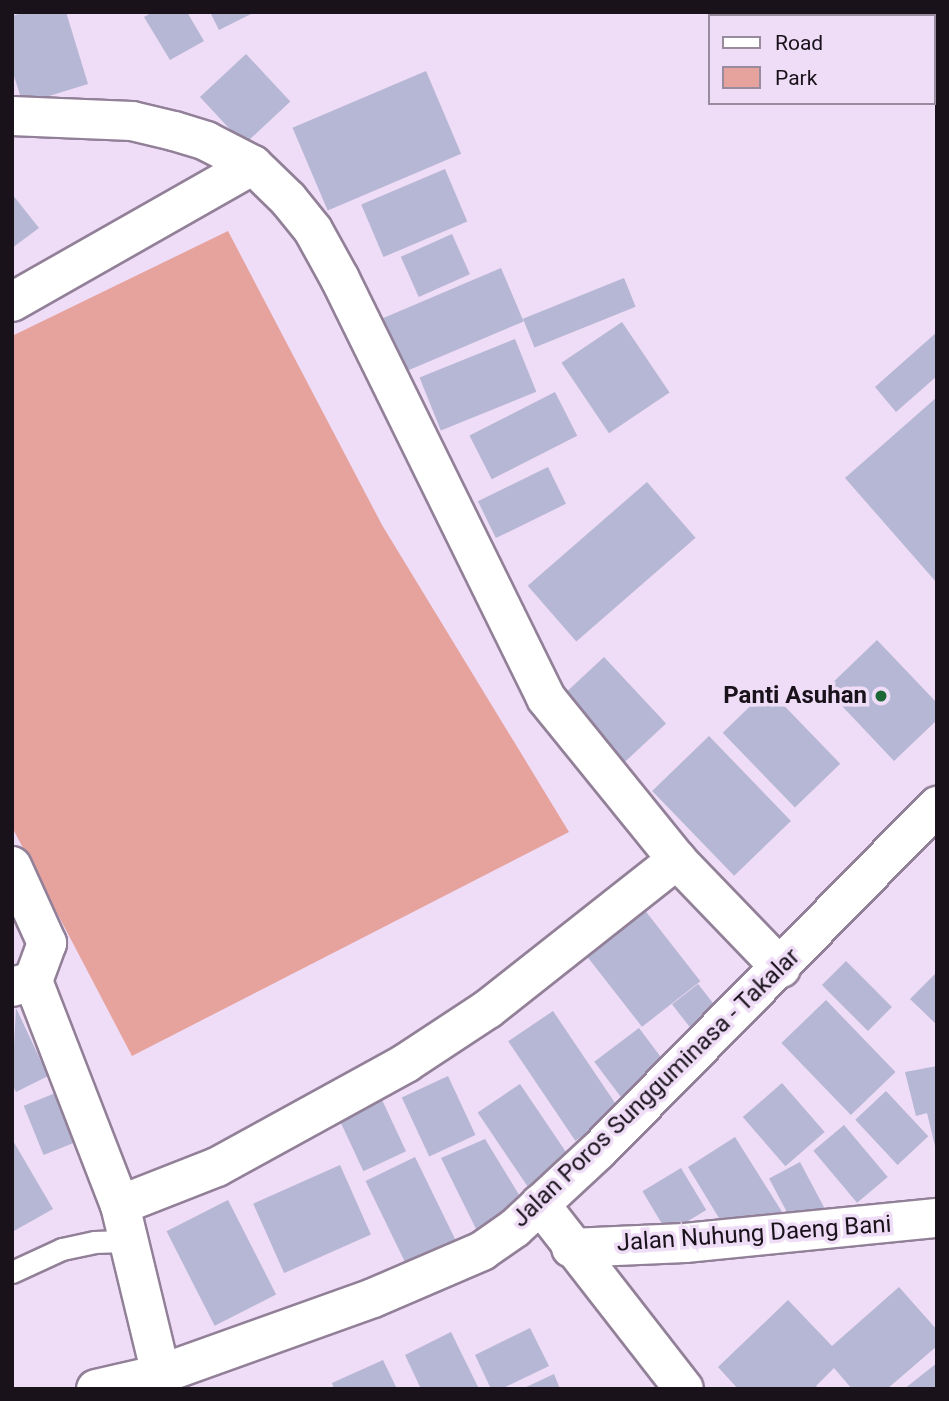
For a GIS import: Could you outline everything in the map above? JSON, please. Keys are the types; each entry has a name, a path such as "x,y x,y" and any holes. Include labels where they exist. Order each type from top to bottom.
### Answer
{"main road":[{"path":"12,116 132,121 206,141 253,165 313,230 546,698 677,860 781,968"},
{"path":"12,302 253,165"},
{"name":"Jalan Poros Sungguminasa - Takalar","path":"96,1389 161,1374 441,1271 482,1251 540,1204 781,968 937,806"},
{"path":"120,1205 217,1167 406,1063 488,1009 677,860"},
{"path":"12,866 47,943 42,967 23,984 120,1205 132,1241 161,1374"},
{"path":"540,1204 570,1248 684,1389"},
{"name":"Jalan Nuhung Daeng Bani","path":"570,1248 698,1242 937,1218"}],"lane":[{"path":"12,1272 62,1249 132,1241"}],"green space":[{"path":"228,231 382,525 569,832 132,1056 12,827 12,336"}],"building":[{"path":"25,12 66,12 88,84 23,104 12,70 12,16"},
{"path":"153,12 187,12 204,41 170,60 144,17"},
{"path":"210,12 255,12 219,30"},
{"path":"246,54 290,102 244,145 200,97"},
{"path":"426,71 461,154 328,211 293,128"},
{"path":"445,169 467,221 384,257 361,205"},
{"path":"12,194 39,228 12,248"},
{"path":"452,234 470,274 419,297 401,257"},
{"path":"501,268 524,321 405,372 382,318"},
{"path":"624,278 636,307 535,348 523,319"},
{"path":"622,322 670,392 609,433 561,363"},
{"path":"937,332 937,376 896,412 875,387"},
{"path":"515,339 536,392 441,430 420,378"},
{"path":"555,392 577,436 492,479 469,436"},
{"path":"937,397 937,583 845,478"},
{"path":"548,467 566,504 496,538 478,501"},
{"path":"647,482 696,538 576,642 528,586"},
{"name":"Panti Asuhan","path":"877,640 937,703 937,720 894,761 826,689"},
{"path":"604,657 666,724 624,763 562,697"},
{"path":"768,689 840,764 795,808 723,733"},
{"path":"709,736 791,821 734,876 652,791"},
{"path":"640,904 700,981 642,1027 582,950"},
{"path":"846,961 892,1007 868,1031 822,985"},
{"path":"937,972 937,1025 910,999"},
{"path":"698,984 726,1020 700,1041 672,1004"},
{"path":"826,1000 895,1072 851,1115 781,1043"},
{"path":"16,1008 48,1076 16,1092 12,1084"},
{"path":"553,1011 620,1110 575,1141 508,1041"},
{"path":"639,1028 665,1063 621,1097 594,1062"},
{"path":"937,1066 936,1150 927,1113 916,1116 905,1072"},
{"path":"448,1076 475,1135 429,1156 402,1098"},
{"path":"782,1083 825,1132 785,1166 743,1117"},
{"path":"520,1084 572,1161 530,1190 478,1113"},
{"path":"376,1087 406,1151 363,1171 333,1107"},
{"path":"886,1091 928,1136 898,1165 855,1120"},
{"path":"58,1092 78,1141 44,1155 24,1106"},
{"path":"844,1125 888,1177 857,1203 813,1151"},
{"path":"735,1137 789,1223 722,1223 688,1167"},
{"path":"12,1139 53,1209 12,1232"},
{"path":"485,1139 529,1211 481,1239 441,1158"},
{"path":"415,1157 456,1241 406,1265 366,1181"},
{"path":"800,1162 827,1213 796,1230 769,1178"},
{"path":"340,1165 371,1234 284,1273 253,1204"},
{"path":"681,1168 706,1210 668,1233 642,1191"},
{"path":"228,1200 276,1294 215,1326 167,1231"},
{"path":"899,1287 937,1330 937,1346 887,1389 852,1389 834,1368 816,1386 819,1389 738,1389 718,1367 788,1300 832,1346"},
{"path":"530,1328 549,1366 501,1389 491,1389 475,1355"},
{"path":"451,1332 479,1389 421,1389 405,1355"},
{"path":"383,1360 397,1389 334,1389 332,1383"},
{"path":"937,1363 937,1389 904,1389"},
{"path":"554,1374 560,1389 522,1389"}],"place":[{"name":"Panti Asuhan","path":"881,696"}]}
